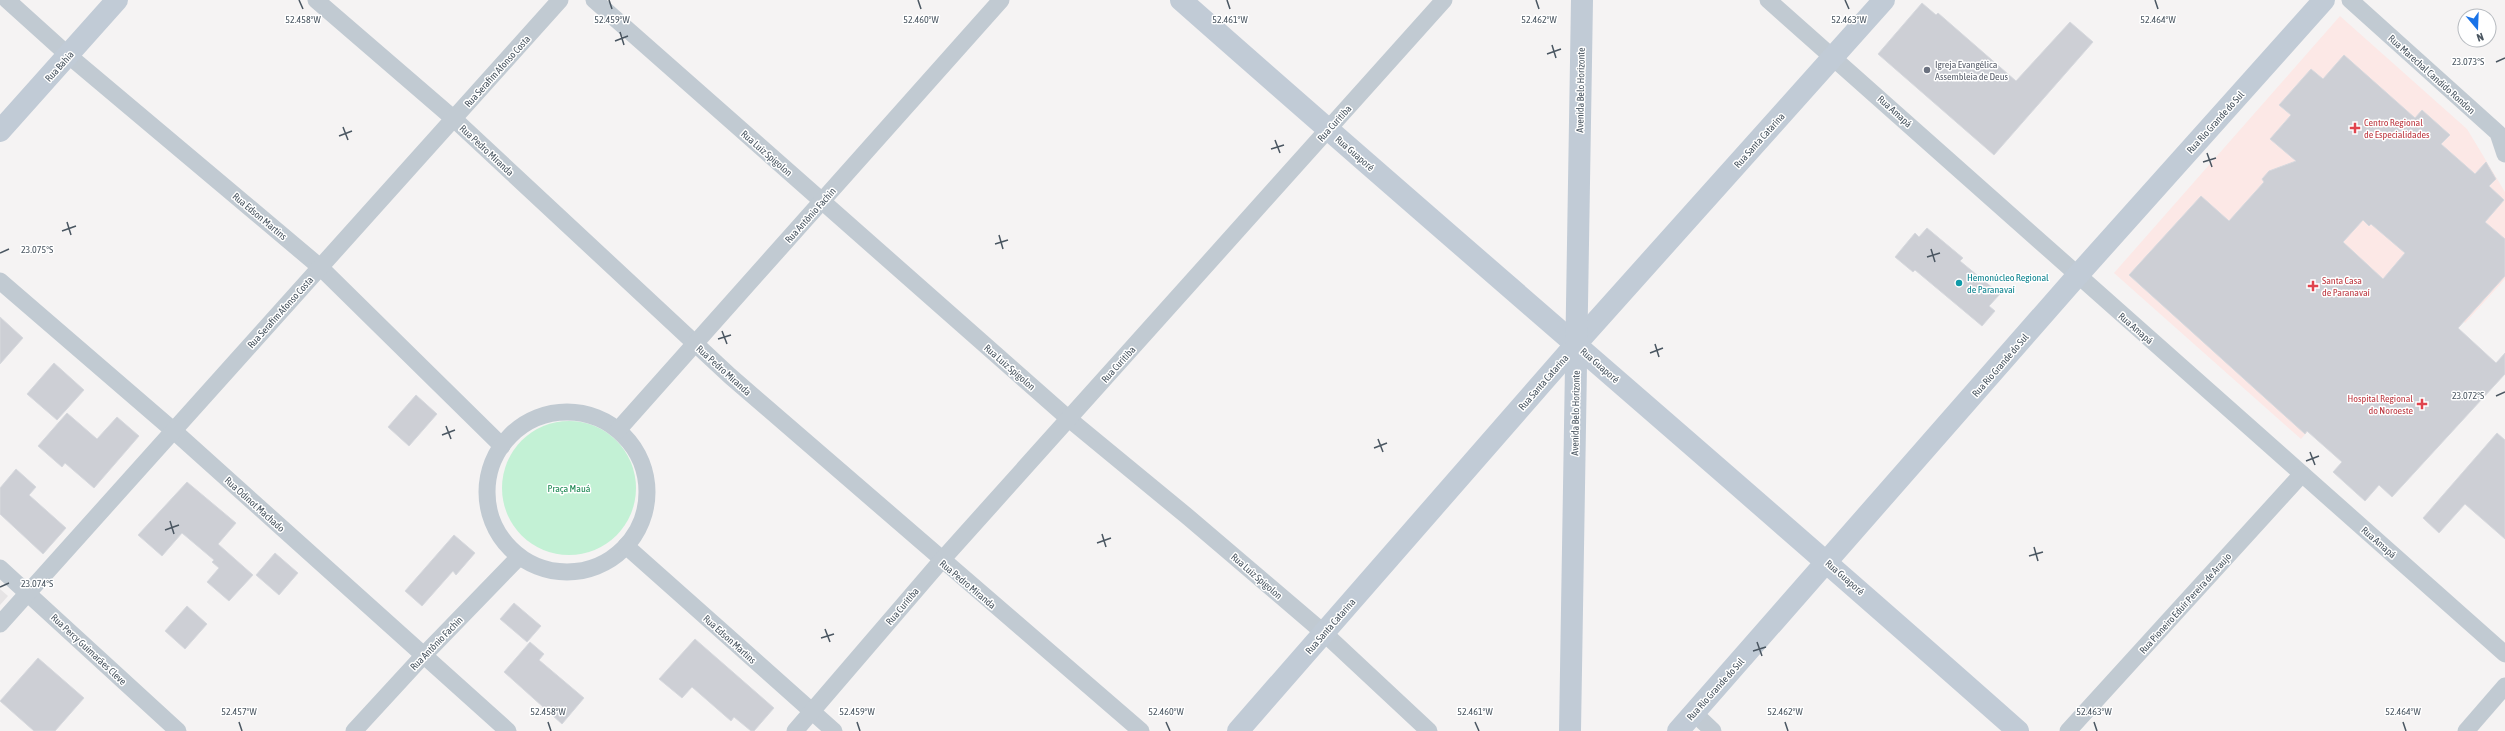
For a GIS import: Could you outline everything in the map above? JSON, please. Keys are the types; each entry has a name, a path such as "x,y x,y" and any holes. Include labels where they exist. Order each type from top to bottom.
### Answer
{"street":[{"name":"Rua Edson Martins","path":"7,0 68,55 320,267 502,446"},
{"name":"Rua Bahia","path":"0,131 117,0"},
{"name":"Rua Pedro Miranda","path":"316,0 454,119 694,343 941,561 1141,731"},
{"name":"Rua Serafim Afonso Costa","path":"0,624 560,0"},
{"name":"Rua Luiz Spigolon","path":"594,0 1069,419 1188,517 1324,633 1429,731"},
{"name":"Rua Antônio Fachin","path":"618,430 1001,0"},
{"name":"Rua Guaporé","path":"1181,0 1328,130 1828,562 2018,731"},
{"name":"Rua Curitiba","path":"795,731 941,561 1444,0"},
{"name":"Avenida Belo Horizonte","path":"1570,731 1582,0"},
{"name":"Rua Amapá","path":"1768,0 2505,654"},
{"name":"Rua Santa Catarina","path":"1238,731 1576,344 1884,0"},
{"name":"Rua Rio Grande do Sul","path":"1678,731 2078,276 2324,0"},
{"name":"Rua Marechal Candido Rondon","path":"2350,0 2501,129 2501,148 2505,154"},
{"name":"Rua Odinot Machado","path":"0,281 174,431 508,731"},
{"path":"570,412 589,416 618,430 636,452 643,465 648,486 646,508 639,528 626,546 608,561 586,570 563,572 540,568 519,557 504,542 493,524 488,505 487,484 492,464 502,446 520,427 544,415 570,412"},
{"name":"Rua Pioneiro Eduir Pereira de Araujo","path":"2068,731 2302,474"},
{"name":"Rua Edson Martins","path":"626,546 834,731"},
{"name":"Rua Antônio Fachin","path":"354,731 423,656 519,557"},
{"name":"Rua Percy Guimarães Cleve","path":"0,568 28,592 178,731"},
{"path":"2466,731 2505,686"},
{"path":"1694,713 1713,731"}],"shaded area":[{"name":"Santa Casa de Paranavaí","path":"2340,16 2467,129 2505,192 2505,279 2465,323 2433,293 2301,439 2114,273"},
{"path":"0,589 8,596 0,605"}],"green space":[{"name":"Praça Mauá","path":"562,421 576,421 595,426 617,440 631,462 635,475 635,501 631,514 617,536 595,550 576,555 562,555 543,550 521,536 507,514 502,495 502,481 507,462 521,440 543,426"}],"building":[{"path":"1922,3 1936,15 1938,13 2016,81 2070,22 2093,42 1994,155 1878,54"},
{"path":"2344,55 2415,118 2422,110 2450,135 2441,144 2475,174 2486,162 2496,179 2489,186 2504,200 2485,222 2505,239 2505,276 2458,328 2496,363 2505,353 2505,374 2392,497 2379,485 2365,501 2333,472 2342,462 2307,431 2305,434 2129,275 2201,196 2229,221 2264,182 2262,179 2269,171 2296,161 2270,139 2291,115 2279,105 2311,69 2323,79","holes":["2363,220 2369,226 2371,224 2405,253 2383,279 2343,242"]},
{"name":"Hemonúcleo Regional de Paranavaí","path":"1927,228 1963,258 1960,261 2000,294 1989,306 1995,311 1982,326 1915,270 1913,272 1895,257 1915,233 1919,237"},
{"path":"0,317 23,338 0,364"},
{"path":"54,363 84,390 57,420 27,394"},
{"path":"416,395 437,414 409,446 388,427"},
{"path":"67,413 97,439 117,417 139,436 94,488 65,463 62,467 38,446"},
{"path":"2497,433 2505,440 2505,539 2465,504 2439,533 2423,518"},
{"path":"16,469 36,487 29,495 66,528 43,554 0,514 0,488"},
{"path":"187,482 236,523 218,544 253,575 229,601 207,582 219,568 212,562 214,560 182,533 162,556 138,535"},
{"path":"454,535 475,553 456,575 453,571 422,606 405,591"},
{"path":"275,553 298,573 279,595 256,575"},
{"path":"514,603 541,626 527,642 500,619"},
{"path":"187,606 207,624 185,649 165,631"},
{"path":"695,639 774,708 754,731 751,731 734,717 731,721 692,687 682,698 659,679"},
{"path":"530,642 544,654 539,660 584,698 562,724 504,672"},
{"path":"38,658 84,698 55,731 34,731 0,701"}],"place":[{"name":"Igreja Evangélica Assembleia de Deus","path":"1927,70"},
{"name":"Centro Regional de Especialidades","path":"2355,128"},
{"name":"Hemonúcleo Regional de Paranavaí","path":"1959,283"},
{"name":"Santa Casa de Paranavaí","path":"2313,286"},
{"name":"Hospital Regional do Noroeste","path":"2422,404"}]}
